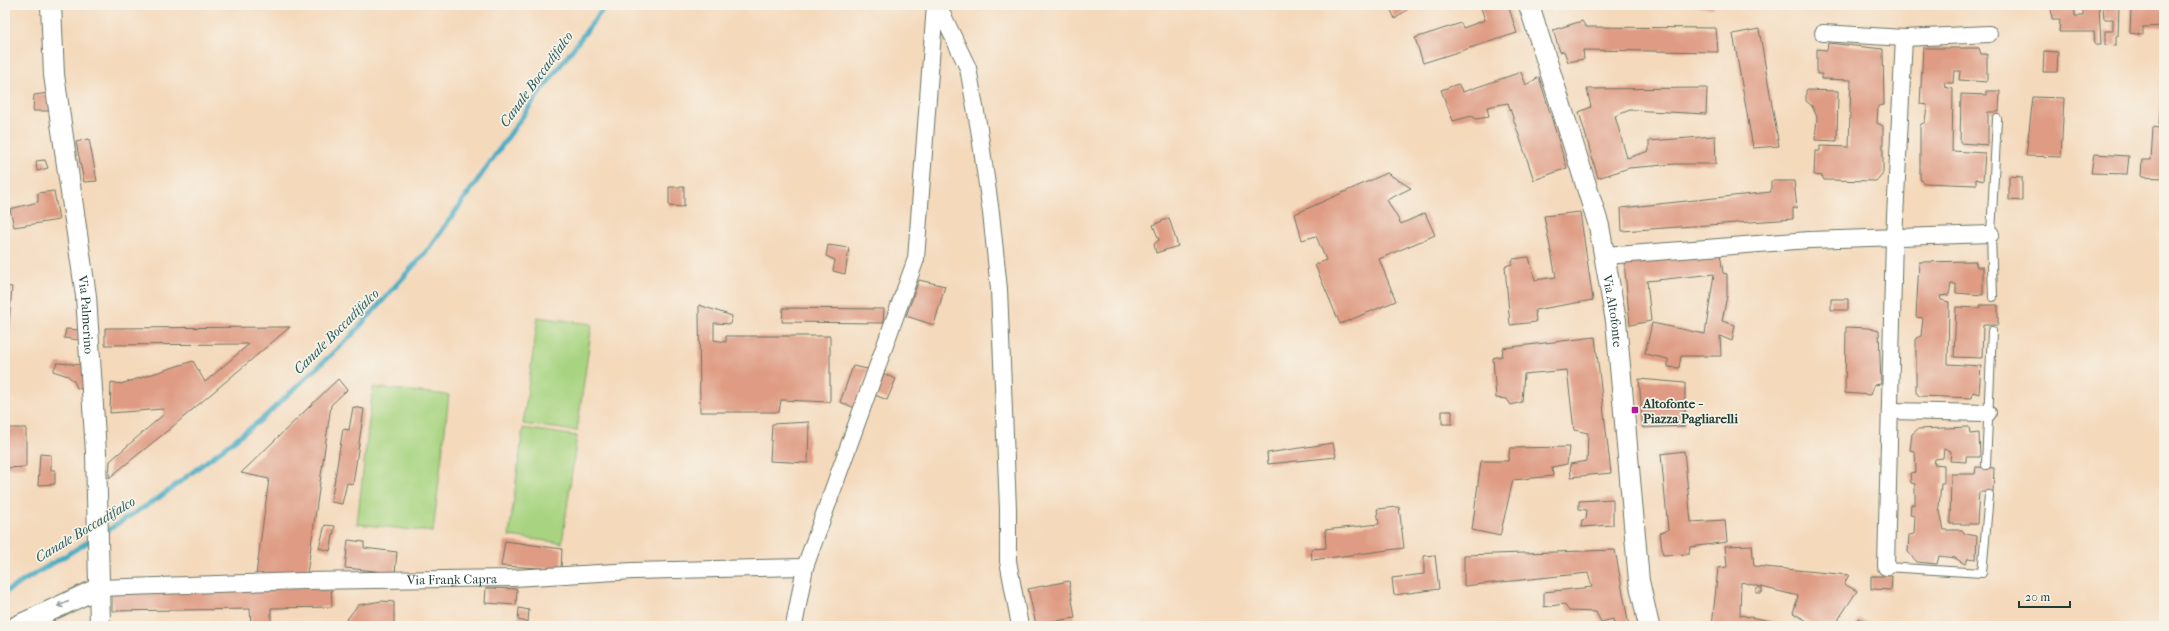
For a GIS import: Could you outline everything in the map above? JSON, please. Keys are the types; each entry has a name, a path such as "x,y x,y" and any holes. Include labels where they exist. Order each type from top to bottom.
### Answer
{"street":[{"name":"Via Palmerino","path":"51,5 54,75 86,296 95,437 100,626"},
{"path":"794,626 805,567 916,259 937,5"},
{"path":"937,5 968,68 979,129 991,213 999,297 1008,509 1008,561 1020,626"},
{"name":"Via Altofonte","path":"1529,5 1599,226 1605,256 1616,321 1638,581 1649,626"},
{"path":"1823,33 1904,38 1989,34"},
{"path":"1886,567 1894,237 1904,38"},
{"path":"1605,256 1809,240 1991,234"},
{"path":"1890,411 1988,414"},
{"name":"Via Frank Capra","path":"99,588 303,581 514,578 633,571 805,567"},
{"path":"17,626 99,588"}],"lane":[{"path":"1993,297 1991,234 1997,119"},
{"path":"1986,465 1992,331"},
{"path":"1886,567 1982,573 1989,495"}],"green space":[{"path":"538,317 592,324 577,431 523,424"},
{"path":"373,387 449,395 433,532 357,524"},
{"path":"523,428 577,436 562,543 509,536"}],"building":[{"path":"1394,5 1403,5 1408,9 1395,19 1391,10"},
{"path":"1480,5 1508,5 1517,33 1423,63 1415,38 1461,23 1463,28 1485,20"},
{"path":"1699,5 1714,5 1714,8 1699,7"},
{"path":"1899,5 1965,5 1965,8 1899,7"},
{"path":"2051,5 2075,5 2075,16 2083,16 2083,5 2099,5 2101,45 2095,45 2094,32 2059,32 2060,20 2052,20"},
{"path":"2128,5 2162,5 2164,26 2143,27 2143,35 2130,33 2131,7"},
{"path":"2103,7 2119,7 2118,36 2116,36 2116,46 2105,45 2105,31 2113,31 2113,19 2104,19"},
{"path":"1582,21 1586,27 1716,28 1718,52 1583,50 1584,59 1568,62 1564,51 1560,52 1553,30"},
{"path":"1759,29 1779,146 1753,148 1733,34"},
{"path":"1828,43 1883,49 1884,105 1878,106 1877,123 1883,126 1883,173 1876,181 1824,180 1822,176 1814,175 1815,151 1820,151 1820,146 1849,147 1851,80 1822,79 1822,74 1817,74 1817,49 1827,50"},
{"path":"1923,48 1979,48 1981,54 1987,54 1987,82 1959,80 1960,71 1954,71 1953,83 1944,83 1945,87 1953,89 1952,151 1985,153 1983,181 1976,179 1976,185 1924,183 1920,179 1920,125 1925,122 1927,105 1920,104"},
{"path":"2044,51 2058,52 2057,72 2043,72"},
{"path":"1521,72 1526,85 1539,77 1567,168 1534,180 1508,103 1487,107 1489,117 1476,119 1472,116 1453,121 1441,90 1458,84 1463,92"},
{"path":"1707,88 1706,114 1630,110 1615,116 1627,158 1649,151 1649,141 1715,136 1716,164 1676,164 1629,168 1598,178 1579,112 1591,107 1587,89"},
{"path":"1806,90 1838,91 1837,141 1815,140 1817,117 1812,106 1806,101"},
{"path":"1986,91 2000,91 1999,112 1988,112 1988,145 1960,143 1961,94 1986,95"},
{"path":"49,93 51,111 33,111 34,95"},
{"path":"2161,96 2164,96 2164,178 2141,177 2142,160 2151,160 2153,127 2159,128"},
{"path":"2033,97 2064,98 2061,157 2026,156"},
{"path":"89,139 97,181 84,182 76,142"},
{"path":"2094,154 2129,156 2127,174 2091,173"},
{"path":"45,160 48,168 37,171 36,161"},
{"path":"1387,173 1411,188 1387,200 1401,224 1425,213 1435,235 1379,259 1396,301 1340,324 1315,265 1326,260 1316,236 1302,240 1295,214"},
{"path":"2009,176 2022,177 2022,201 2009,200"},
{"path":"1771,181 1794,181 1797,208 1793,208 1793,219 1622,231 1621,208 1771,192"},
{"path":"669,187 684,187 684,207 669,206"},
{"path":"54,191 59,220 14,227 10,209 38,202 38,193"},
{"path":"1580,212 1593,300 1535,310 1536,322 1510,325 1505,266 1512,264 1513,259 1529,257 1535,280 1556,277 1544,216"},
{"path":"1169,218 1178,246 1156,253 1154,244 1159,240 1153,225"},
{"path":"828,245 849,248 845,274 833,271 835,260 826,256"},
{"path":"1720,253 1723,273 1727,274 1727,296 1722,321 1735,325 1732,341 1720,336 1721,356 1681,356 1679,368 1668,367 1668,359 1645,354 1652,323 1705,334 1714,274 1647,281 1651,321 1630,325 1624,261"},
{"path":"1975,261 1977,267 1983,267 1983,295 1956,293 1956,284 1951,284 1949,295 1940,296 1941,300 1949,302 1948,364 1981,366 1979,394 1973,392 1972,398 1919,396 1916,392 1916,338 1921,336 1923,318 1916,317 1919,262"},
{"path":"919,280 945,286 934,325 906,316"},
{"path":"5,286 12,287 8,337 5,337"},
{"path":"1831,299 1848,299 1848,310 1831,310"},
{"path":"699,305 732,316 731,324 714,323 714,340 726,342 726,336 830,336 830,402 781,400 779,412 700,412"},
{"path":"1980,305 1998,305 1998,325 1983,325 1982,358 1954,357 1956,307 1980,308"},
{"path":"783,308 884,309 883,323 782,322"},
{"path":"290,327 109,478 110,461 164,414 163,409 110,413 111,382 121,384 193,361 205,382 249,344 105,345 105,328"},
{"path":"1846,327 1868,328 1879,331 1881,384 1874,385 1871,395 1845,393"},
{"path":"66,329 80,330 79,340 64,338"},
{"path":"1595,337 1611,473 1571,477 1570,464 1587,461 1588,433 1574,430 1567,370 1524,374 1522,402 1511,405 1507,399 1496,398 1493,358 1502,356 1503,348"},
{"path":"57,363 86,365 86,390 77,388 74,381 68,376 53,371"},
{"path":"853,366 868,369 855,408 840,402"},
{"path":"884,374 896,379 887,400 875,395"},
{"path":"338,379 347,390 331,405 307,574 256,575 269,479 241,473"},
{"path":"1639,379 1685,383 1685,426 1643,428"},
{"path":"353,407 364,409 353,484 347,483 342,504 331,502 343,429 349,430"},
{"path":"1442,411 1452,411 1452,424 1442,424"},
{"path":"809,422 808,463 770,461 772,424"},
{"path":"1969,427 1970,434 1979,433 1980,457 1966,457 1966,462 1950,461 1951,451 1944,449 1943,458 1935,459 1934,464 1944,465 1944,484 1941,484 1939,507 1944,530 1962,530 1965,534 1977,536 1976,559 1968,558 1965,564 1955,558 1939,556 1937,564 1917,562 1908,552 1909,535 1914,534 1915,516 1910,515 1911,504 1915,505 1915,484 1911,483 1910,473 1916,472 1915,451 1910,450 1912,434 1918,429"},
{"path":"5,428 26,428 26,467 5,468"},
{"path":"1333,443 1336,457 1268,464 1267,453"},
{"path":"1569,447 1567,464 1552,467 1553,476 1513,480 1500,536 1472,530 1481,461 1508,461 1510,448"},
{"path":"1684,451 1691,522 1725,520 1727,542 1690,547 1689,554 1663,555 1660,533 1668,530 1661,454"},
{"path":"40,454 51,455 51,470 55,470 55,484 38,485"},
{"path":"1976,467 1994,468 1993,492 1979,492 1977,524 1950,524 1951,474 1975,474"},
{"path":"1613,499 1613,525 1581,527 1582,520 1586,519 1587,510 1579,509 1579,501"},
{"path":"1399,507 1404,548 1312,560 1311,549 1326,548 1325,530 1379,524 1377,509"},
{"path":"325,525 335,526 330,551 319,548"},
{"path":"348,540 364,542 364,548 397,552 395,573 345,568"},
{"path":"505,541 562,549 561,569 501,566"},
{"path":"1752,545 1754,566 1849,575 1844,584 1857,591 1834,626 1816,626 1793,613 1798,596 1741,582 1740,615 1796,626 1712,626 1718,568 1727,567 1725,546"},
{"path":"1615,550 1629,626 1615,626 1613,619 1601,622 1596,612 1569,611 1564,604 1544,607 1544,592 1592,587 1588,573 1464,586 1464,555"},
{"path":"1435,555 1439,589 1394,595 1392,578 1424,574 1424,556"},
{"path":"1871,576 1892,576 1891,590 1871,589"},
{"path":"1069,581 1075,618 1036,624 1028,589"},
{"path":"331,587 332,607 271,608 271,626 251,625 250,609 112,611 112,589"},
{"path":"486,588 517,589 516,605 485,603"},
{"path":"1756,588 1762,588 1762,593 1756,593"},
{"path":"382,601 394,602 394,626 344,626 344,623 358,605"},
{"path":"519,608 529,610 528,622 518,620"},
{"path":"1858,618 1870,623 1869,626 1854,626"}],"waterway":[{"name":"Canale Boccadifalco","path":"103,533 160,497 262,419 352,335 431,246 532,103 606,5"},
{"name":"Canale Boccadifalco","path":"5,592 93,539"}],"place":[{"name":"Altofonte - Piazza Pagliarelli","path":"1635,410"}]}
